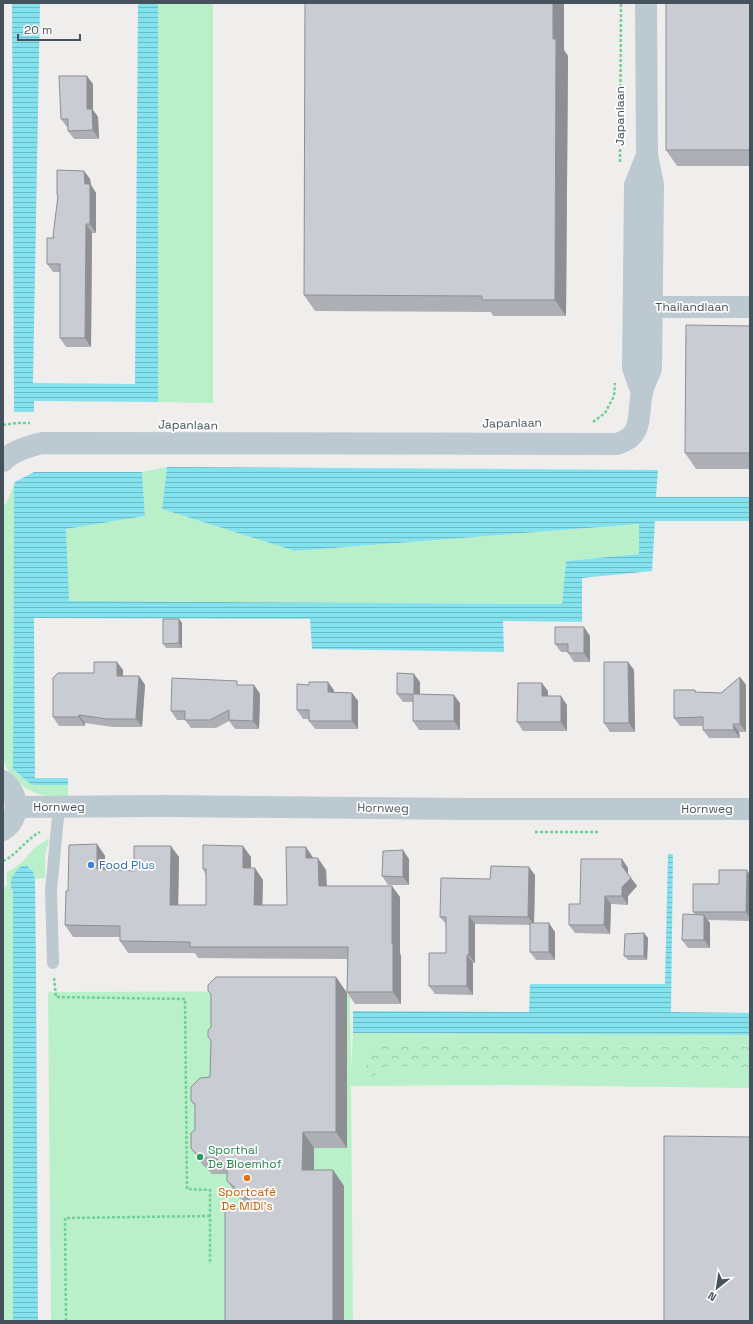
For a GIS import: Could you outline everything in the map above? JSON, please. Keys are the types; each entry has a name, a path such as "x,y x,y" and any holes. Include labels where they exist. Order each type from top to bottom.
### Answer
{"street":[{"name":"Japanlaan","path":"5,455 22,448 42,443 617,444 626,441 632,435 638,424 642,392 651,369 643,307 653,184 647,155 646,3"},
{"name":"Thailandlaan","path":"643,307 750,307"},
{"path":"3,781 11,789 15,798 16,807 13,818 7,828 3,830"},
{"name":"Hornweg","path":"16,807 165,806 470,809 750,809"}],"lane":[{"path":"53,963 51,890 60,807"}],"path":[{"name":"Japanlaan","path":"620,169 621,3"},
{"path":"592,422 605,412 614,396 615,381"},
{"path":"3,425 33,423"},
{"name":"Hornweg","path":"3,861 11,856 38,832 45,829 57,828"},
{"path":"53,963 56,997 185,999 187,1189 210,1190 210,1264"},
{"path":"66,1321 65,1218 210,1216"}],"green space":[{"path":"158,3 213,3 213,403 158,402"},
{"path":"167,467 162,509 295,551 639,524 639,554 566,561 562,604 68,601 66,529 145,516 142,472"},
{"path":"14,485 13,769 29,783 34,785 68,785 68,797 41,795 20,784 9,772 3,758 3,503 6,504"},
{"path":"49,839 45,856 45,878 35,879 34,874 28,865 21,866 11,889 13,891 13,1321 3,1321 3,887 7,886 7,872 21,863 32,851"},
{"name":"Sporthal De Bloemhof","path":"350,991 351,1071 353,1033 750,1035 750,1047 370,1046 372,1078 384,1066 750,1067 750,1088 509,1085 351,1086 353,1321 51,1321 48,992"},
{"path":"370,1046 750,1047 750,1067 384,1066 372,1078 363,1080"}],"water":[{"path":"12,3 40,3 33,383 135,384 138,3 158,3 158,402 34,401 34,412 14,412"},
{"path":"167,467 658,470 656,497 750,497 750,521 655,521 652,571 582,578 582,622 503,621 504,652 312,649 310,619 34,618 35,778 68,778 68,785 34,785 29,783 13,769 14,485 15,482 34,472 142,472 145,516 66,529 69,601 562,604 566,561 639,554 639,524 295,551 162,509"},
{"path":"668,854 673,854 671,1012 750,1013 750,1035 353,1033 353,1011 529,1012 530,984 665,984"},
{"path":"28,865 28,867 33,871 35,879 38,1321 13,1321 13,892 11,888 11,881 21,866"}],"building":[{"path":"305,3 553,3 553,39 556,39 555,300 482,300 482,296 304,295"},
{"path":"666,3 750,3 750,150 666,150"},
{"path":"59,76 87,76 87,109 92,109 93,130 68,131 68,119 61,119"},
{"path":"57,170 84,171 85,184 90,184 90,224 86,224 85,338 60,338 60,264 47,264 47,238 54,238 58,196"},
{"path":"686,325 750,326 750,453 685,453"},
{"path":"163,619 179,619 179,643 163,644"},
{"path":"555,627 584,627 584,653 568,653 568,644 555,644"},
{"path":"94,662 117,662 117,676 139,676 136,719 107,719 79,715 79,717 53,717 53,678 58,673 94,673"},
{"path":"604,662 628,662 629,723 604,723"},
{"path":"397,673 414,674 414,694 454,695 454,721 413,721 413,694 397,694"},
{"path":"740,677 740,724 733,724 734,730 703,730 703,717 674,718 674,690 695,690 695,692 721,693"},
{"path":"172,678 237,681 237,685 254,685 253,721 229,720 229,710 210,720 185,720 185,711 171,711"},
{"path":"309,682 328,682 328,692 352,693 352,721 309,721 309,710 297,710 297,684 309,685"},
{"path":"518,683 542,683 542,696 561,696 561,722 517,722"},
{"path":"97,844 97,869 134,871 134,846 171,846 170,905 206,905 206,869 203,869 203,845 243,846 243,868 255,868 254,905 287,905 286,847 306,847 306,858 318,858 319,886 392,886 393,992 347,992 348,947 190,947 190,942 120,941 120,926 65,925 66,891 68,891 69,845"},
{"path":"403,850 403,877 382,876 383,851"},
{"path":"581,859 622,859 622,866 631,878 622,887 622,896 605,896 604,925 569,925 569,904 580,904"},
{"path":"491,866 529,867 528,917 469,916 467,986 429,986 429,953 446,953 446,917 440,917 441,878 490,879"},
{"path":"719,870 747,870 746,912 693,912 693,884 719,884"},
{"path":"683,914 704,915 704,940 682,940"},
{"path":"530,923 549,923 549,952 530,952"},
{"path":"644,933 644,956 624,956 625,934"},
{"path":"216,977 336,977 336,1132 303,1132 302,1170 333,1170 333,1321 225,1321 225,1209 260,1209 227,1181 227,1169 216,1158 200,1158 191,1148 191,1133 195,1130 195,1104 191,1101 191,1087 200,1078 210,1077 211,1040 208,1037 208,1030 211,1027 211,994 208,991 208,985"},
{"path":"664,1136 750,1137 750,1321 664,1321"}],"place":[{"name":"Food Plus","path":"91,865"},
{"name":"Sporthal De Bloemhof","path":"200,1157"},
{"name":"Sportcafé De MiDi's","path":"247,1178"}]}
